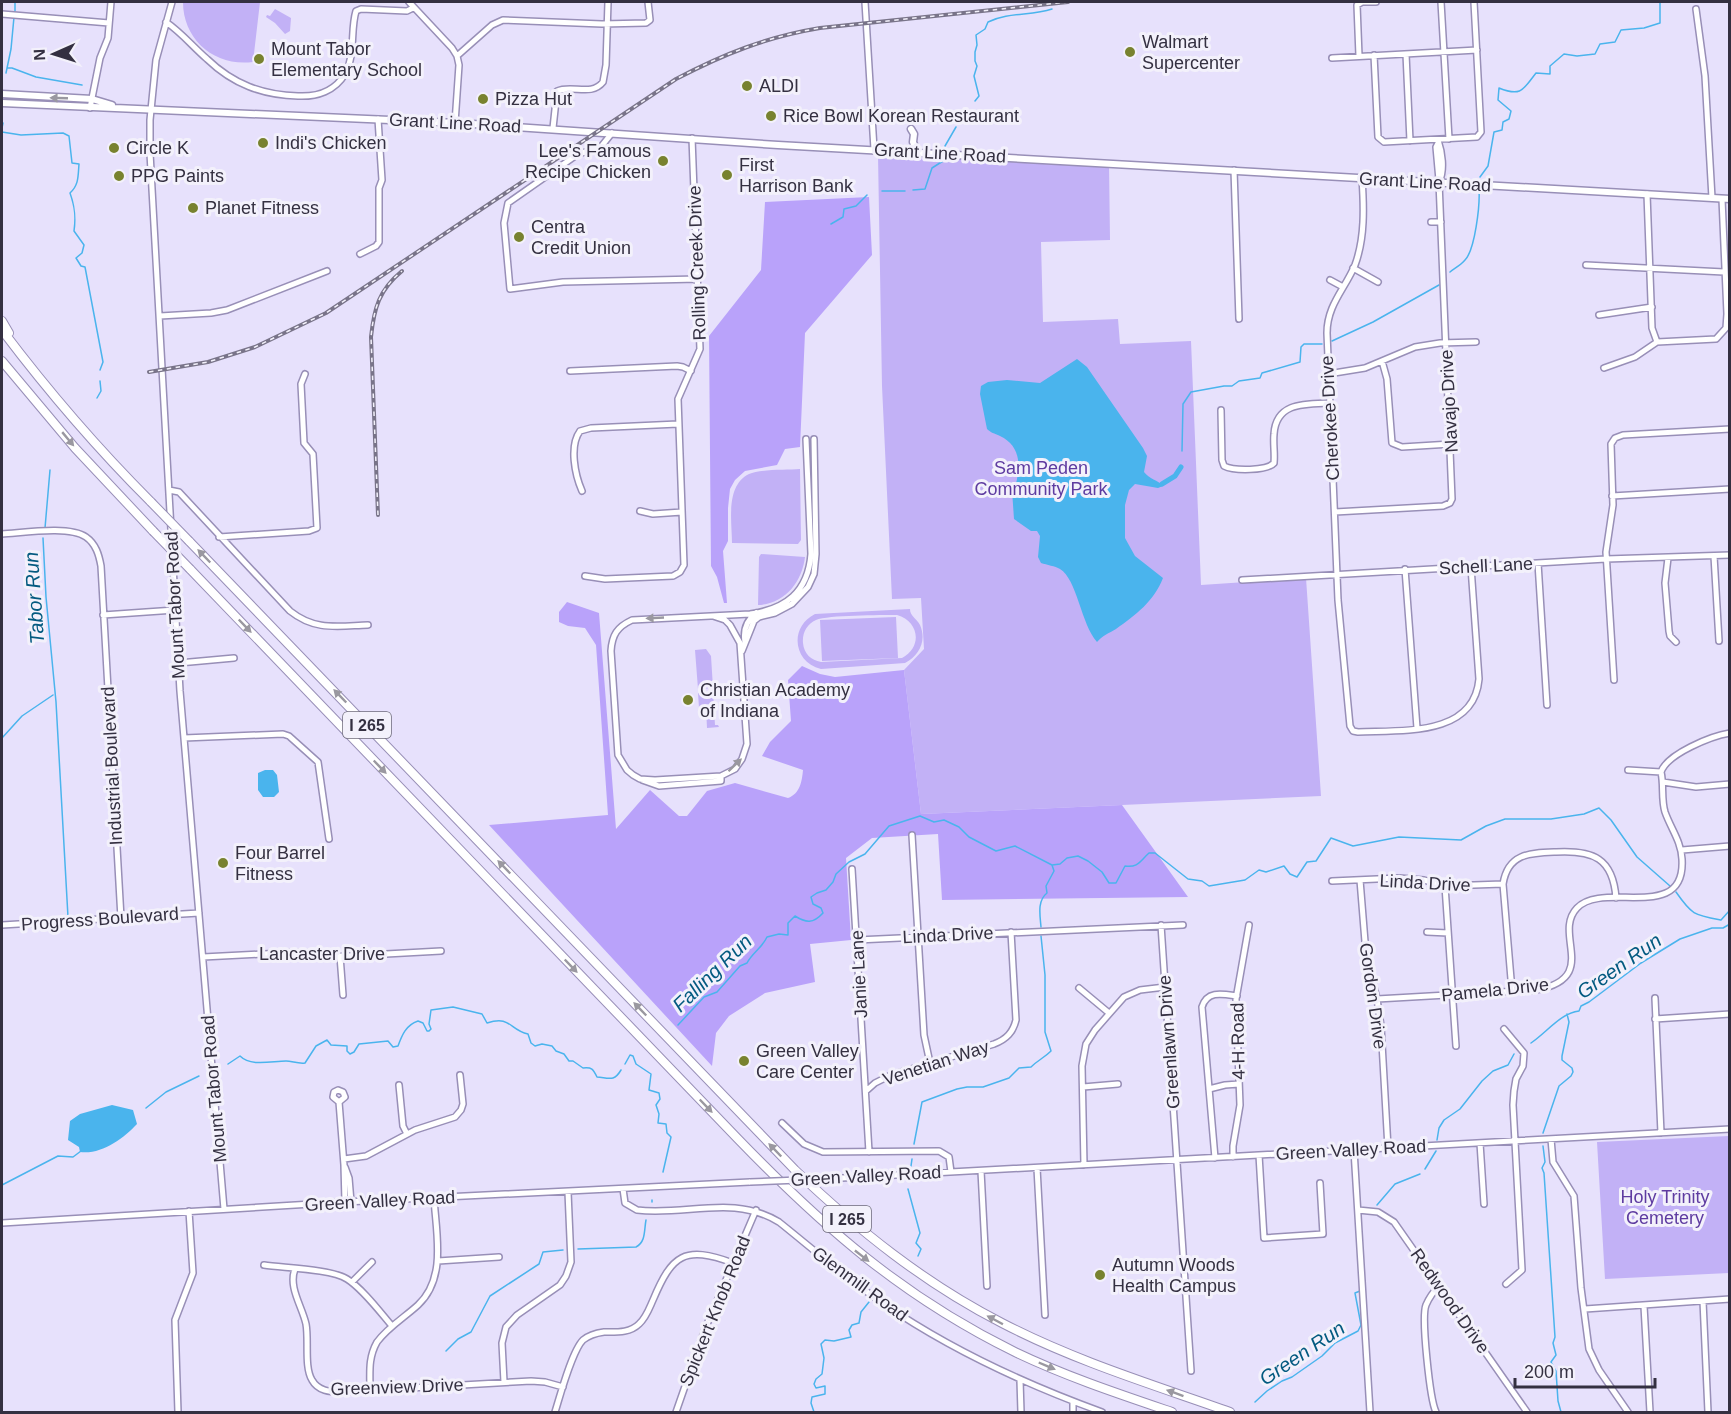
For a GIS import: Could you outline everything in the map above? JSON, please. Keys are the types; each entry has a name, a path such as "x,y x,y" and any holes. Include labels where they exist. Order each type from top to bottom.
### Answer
{"highway":[{"path":"2,321 28,365"},
{"name":"I 265","path":"2,330 50,393 92,441 795,1170 848,1220 921,1275 1000,1323 1077,1358 1230,1413"},
{"name":"I 265","path":"4,364 75,448 153,531 746,1148 837,1236 898,1283 980,1334 1050,1367 1172,1413"}],"main road":[{"name":"Grant Line Road","path":"2,94 92,99 115,106"},
{"name":"Grant Line Road","path":"2,103 378,118 553,128 612,134 1730,199"},
{"path":"911,129 917,152"}],"street":[{"path":"90,108 100,58 108,38 111,2"},
{"name":"Mount Tabor Road","path":"172,2 156,60 150,153 175,610 224,1209"},
{"path":"409,2 457,56 459,65 455,123"},
{"path":"553,128 557,91 564,88 594,89 603,82 608,2"},
{"path":"457,56 492,25 503,20 607,23 649,21 648,2"},
{"path":"865,2 874,149"},
{"path":"1359,56 1357,5 1362,2 1376,2"},
{"path":"1441,2 1449,139"},
{"path":"1374,55 1378,137 1384,142 1438,141 1476,137 1482,132 1474,2"},
{"path":"166,22 215,66 243,85 269,94 303,96 325,92 344,76 351,58 356,11 361,9 407,11 413,8"},
{"path":"1696,9 1705,76 1712,198"},
{"path":"2,14 109,23"},
{"path":"1332,58 1477,50"},
{"path":"1406,54 1410,141"},
{"path":"360,254 376,246 380,237 382,180 378,118"},
{"path":"612,134 600,148 578,154 508,203 504,213 504,225 510,289 563,282 698,279"},
{"name":"Rolling Creek Drive","path":"585,576 606,579 677,575 684,565 678,396 700,349 692,138"},
{"name":"Navajo Drive","path":"1335,512 1446,505 1450,503 1453,495 1436,147 1438,141"},
{"path":"1234,170 1239,319"},
{"name":"Cherokee Drive","path":"1362,178 1362,237 1353,268 1334,302 1328,320 1328,374 1337,574 1350,726 1358,732 1417,728"},
{"path":"1647,194 1652,328 1657,342"},
{"path":"1604,368 1635,357 1657,342 1716,339 1726,328 1722,199"},
{"path":"1431,222 1441,222"},
{"path":"1586,265 1724,272"},
{"path":"1353,268 1378,282"},
{"path":"160,316 211,314 226,310 327,271"},
{"path":"1330,279 1343,287"},
{"path":"1599,315 1652,307"},
{"path":"1328,374 1353,371 1415,347 1476,342"},
{"path":"1382,361 1387,379 1392,443 1402,447 1451,444"},
{"path":"570,371 677,366 691,371"},
{"path":"219,537 309,531 317,528 313,454 304,442 301,384 305,374"},
{"path":"1221,410 1224,466 1230,469 1264,468 1274,463 1274,431 1281,413 1294,406 1330,403"},
{"path":"582,491 576,477 575,447 580,431 587,428 678,424"},
{"path":"1614,680 1606,559 1612,519 1610,448 1615,438 1623,435 1730,429"},
{"path":"713,616 725,620 737,636 741,655 747,744 742,759 735,769 721,778 659,786 640,779 627,770 618,754 611,651 614,635 618,629 632,620 758,613 778,607 797,592 808,573 811,553 806,439"},
{"path":"741,655 754,621 792,604 808,587 814,574 816,554 814,439"},
{"path":"1612,496 1730,489"},
{"path":"169,490 178,492 299,619 316,626 368,624"},
{"path":"640,511 652,514 682,513"},
{"name":"Industrial Boulevard","path":"2,534 69,531 86,536 98,554 104,615 121,918"},
{"name":"Schell Lane","path":"1242,580 1405,569 1730,555"},
{"path":"1714,556 1719,641"},
{"path":"1668,558 1665,583 1669,631 1670,636 1676,642"},
{"path":"1538,563 1547,705"},
{"path":"1405,569 1417,728 1446,724 1466,710 1475,695 1479,679 1471,567"},
{"path":"104,615 175,610"},
{"path":"745,642 744,634 747,623 758,613"},
{"path":"737,636 741,637 744,634"},
{"path":"179,663 234,658"},
{"path":"1730,733 1710,738 1690,748 1664,764 1661,772 1665,811 1682,850 1730,846"},
{"path":"184,738 283,734 289,736 318,762 329,839"},
{"path":"1628,770 1661,772"},
{"path":"1663,782 1696,787 1730,784"},
{"path":"912,834 924,1035 930,1063"},
{"name":"Pamela Drive","path":"1377,999 1453,996 1551,987 1567,974 1572,959 1570,926 1576,908 1593,899 1656,896 1668,893 1674,888 1682,871 1682,850"},
{"path":"1512,991 1503,884 1509,867 1522,856 1533,853 1583,852 1598,858 1606,866 1614,883 1616,898"},
{"name":"Janie Lane","path":"852,869 869,1152"},
{"name":"Linda Drive","path":"1332,881 1411,878 1445,886 1503,884"},
{"name":"Gordon Drive","path":"1360,880 1366,954 1377,999 1388,1148"},
{"path":"1445,886 1456,1046"},
{"name":"Progress Boulevard","path":"2,925 199,913"},
{"name":"Greenlawn Drive","path":"1161,925 1191,1371"},
{"name":"Linda Drive","path":"857,940 1183,925"},
{"name":"4-H Road","path":"1233,1157 1234,1137 1239,1118 1237,996 1249,925"},
{"name":"Venetian Way","path":"866,1091 882,1079 999,1042 1008,1037 1016,1020 1011,932"},
{"path":"1428,933 1448,933"},
{"name":"Lancaster Drive","path":"203,957 302,952 319,956 340,956 441,951"},
{"path":"340,956 343,995"},
{"path":"1084,1165 1084,1049 1109,1013 1132,993 1149,988 1165,987"},
{"path":"1079,988 1109,1013"},
{"path":"1215,1158 1202,1015 1203,1004 1206,998 1212,995 1237,996"},
{"path":"1655,998 1661,1133"},
{"path":"1655,1019 1730,1014"},
{"path":"1504,1029 1524,1053 1524,1065 1516,1079 1514,1091 1522,1270 1506,1284"},
{"path":"344,1162 371,1155 406,1134 459,1114 463,1104 460,1075"},
{"path":"1083,1086 1118,1084"},
{"path":"1209,1089 1239,1084"},
{"path":"399,1085 403,1126 406,1134"},
{"path":"339,1102 348,1202"},
{"path":"782,1123 804,1144 818,1151 939,1151 949,1157 951,1172"},
{"name":"Green Valley Road","path":"2,1223 348,1202 981,1171 1730,1129"},
{"path":"1551,1139 1553,1162 1574,1196 1588,1344 1593,1359 1628,1413"},
{"path":"1480,1143 1484,1204"},
{"path":"1354,1150 1370,1413"},
{"path":"1259,1155 1264,1238 1323,1234 1320,1183"},
{"path":"1037,1168 1045,1315"},
{"path":"981,1171 987,1286"},
{"name":"Glenmill Road","path":"623,1189 625,1203 637,1210 737,1207 756,1210 779,1222 833,1267 887,1306 957,1348 1020,1380 1102,1413"},
{"path":"504,1382 502,1343 508,1323 560,1285 572,1262 568,1192"},
{"path":"370,1390 369,1364 372,1351 380,1338 428,1294 436,1276 438,1261 434,1198"},
{"name":"Spickert Knob Road","path":"676,1413 705,1329 756,1210"},
{"name":"Redwood Drive","path":"1358,1210 1378,1212 1394,1222 1527,1413"},
{"path":"178,1413 176,1320 193,1273 189,1211"},
{"path":"555,1413 575,1354 583,1340 596,1334 624,1332 639,1325 648,1312 666,1272 676,1260 686,1256 702,1255 717,1257 733,1263"},
{"path":"438,1261 499,1257"},
{"path":"352,1282 372,1262"},
{"path":"264,1265 344,1277 352,1282 392,1326"},
{"name":"Greenview Drive","path":"295,1269 294,1287 307,1329 309,1372 312,1381 319,1388 329,1392 541,1381 563,1387"},
{"path":"1436,1413 1430,1389 1425,1307 1434,1290 1439,1286"},
{"path":"1585,1309 1730,1299"},
{"path":"1703,1301 1708,1413"},
{"path":"1644,1306 1650,1413"},
{"path":"1020,1380 1021,1413"},
{"path":"1073,1402 1073,1413"}],"green space":[{"path":"183,2 260,2 253,62 226,60 204,48 189,28 184,16"},
{"path":"275,9 291,18 290,31 285,34 266,17 270,16"},
{"name":"Sam Peden Community Park","path":"878,155 1109,163 1110,240 1041,242 1043,322 1118,319 1120,344 1191,341 1201,585 1306,578 1321,796 921,814 904,670 924,649 921,598 892,599 882,386"},
{"path":"800,469 801,540 798,544 732,543 733,496 741,480 749,474 760,471"},
{"path":"761,554 805,557 800,575 790,590 776,601 758,605 759,557"},
{"path":"910,609 920,625 922,642 918,652 905,663 821,669 805,659 798,644 801,627 815,614","holes":["868,615 897,615 904,618 914,628 916,635 913,647 902,658 821,662 809,656 804,647 804,632 810,624 822,618"]},
{"path":"896,617 898,658 822,661 820,620"},
{"path":"706,649 711,656 713,688 698,689 695,650"},
{"path":"713,692 715,725 719,727 707,728 706,708 699,708 698,693"},
{"name":"Holy Trinity Cemetery","path":"1729,1136 1729,1273 1605,1279 1597,1142"}],"shaded area":[{"path":"869,197 872,255 805,333 800,447 785,449 777,465 745,471 735,480 730,489 728,541 723,551 727,603 724,603 717,577 711,566 709,336 761,270 765,202"},
{"path":"567,602 599,613 616,829 650,790 679,816 687,816 707,791 735,783 788,798 792,796 800,787 803,770 762,756 770,742 791,721 788,680 802,666 820,674 835,677 904,670 921,814 1122,805 1188,897 942,900 938,834 872,838 846,858 851,940 810,944 815,982 765,993 729,1016 716,1033 712,1066 489,825 608,815 596,645 585,628 568,626 559,622 559,612"}],"water":[{"path":"1077,359 1087,367 1143,448 1147,456 1144,472 1163,486 1158,488 1135,484 1129,490 1125,505 1125,538 1135,556 1163,578 1155,594 1144,607 1097,642 1066,574 1058,568 1041,563 1038,557 1040,536 1037,531 1031,531 1014,519 1012,490 1017,477 1017,455 1009,442 987,429 980,394 981,386 988,382 1007,380 1040,383"},
{"path":"273,770 277,775 279,792 274,797 263,797 258,790 258,773"},
{"path":"112,1105 133,1110 137,1124 111,1145 96,1151 80,1152 79,1147 68,1140 70,1121 80,1114"}],"waterway":[{"path":"15,2 15,11"},
{"path":"1480,177 1488,166 1494,132 1502,130 1503,122 1509,119 1511,111 1498,100 1499,88 1517,92 1528,84 1536,73 1550,74 1550,66 1564,54 1577,56 1595,54 1600,44 1615,42 1621,30 1644,28 1660,23 1660,2"},
{"path":"975,101 979,96 974,76 977,66 975,61 976,35 985,29 988,22 996,19 1052,9"},
{"path":"6,73 14,17"},
{"path":"7,68 36,77 82,85"},
{"path":"2,128 3,123"},
{"path":"945,146 956,127"},
{"name":"Tabor Run","path":"2,132 21,135 63,133 69,136 72,163 79,164 77,183 70,193 75,212 74,231 84,245 82,253 76,258 81,266 85,267 103,362 100,370"},
{"path":"913,190 925,189 932,168 943,161"},
{"path":"1450,272 1465,260 1472,247 1478,216 1479,190"},
{"path":"882,191 905,191"},
{"path":"831,224 843,217 844,209 856,206 867,195"},
{"path":"1332,341 1373,322 1439,285"},
{"path":"1182,451 1183,404 1191,392 1232,386 1239,381 1260,378 1262,373 1300,362 1301,347 1304,344 1322,344"},
{"name":"Tabor Run","path":"97,398 101,391 100,381"},
{"path":"1162,484 1175,476 1181,467"},
{"name":"Tabor Run","path":"45,528 50,470"},
{"path":"43,538 56,702 68,917 46,919"},
{"path":"2,738 22,716 53,695"},
{"name":"Falling Run","path":"678,1025 704,997 717,992 740,966 747,963 767,937 779,934 788,935 788,923 795,916 809,921 819,917 823,913 821,908 813,904 811,897 826,890 836,874 849,862 865,854 889,826 920,816 934,822 944,820 959,827 969,837 996,851 1015,846 1052,865 1078,856 1102,872 1109,883 1116,883 1125,866 1136,865 1149,853 1155,853 1188,879 1202,881 1209,886 1245,880 1259,870 1266,872 1284,866 1290,874 1297,877 1307,862 1316,861 1331,838 1353,846 1399,837 1461,840 1486,826 1505,819 1551,819 1584,814 1599,808 1611,820 1637,857 1670,886"},
{"path":"1041,927 1040,904 1047,893 1046,886 1054,871 1052,865"},
{"name":"Falling Run","path":"1676,892 1690,910 1699,915 1721,920 1730,910"},
{"name":"Green Run","path":"1531,1043 1560,1019 1579,1011 1581,1006 1641,963 1680,939 1712,928 1723,928 1730,924"},
{"path":"914,1144 922,1102 957,1089 983,1087 1009,1078 1019,1068 1031,1067 1051,1051 1045,1032 1045,975 1041,936"},
{"name":"Falling Run","path":"228,1064 240,1056 262,1063 286,1061 305,1063 316,1046 327,1040 331,1045 347,1046 350,1054 359,1044 388,1041 393,1047 398,1046 410,1025 418,1021 423,1023 427,1031 431,1029 429,1024 431,1010 453,1007 482,1014 487,1023 506,1022 528,1034 531,1043 535,1046 542,1044 552,1046 556,1051 564,1054 569,1061 583,1068 592,1069 597,1077 613,1078 621,1070"},
{"path":"1543,1133 1559,1086 1573,1072 1572,1068 1562,1060 1569,1022 1567,1014"},
{"name":"Green Run","path":"1437,1140 1439,1128 1444,1120 1460,1109 1493,1071 1508,1065 1514,1054"},
{"path":"625,1064 630,1055 633,1056 636,1064 651,1074 649,1090 659,1093 660,1099 656,1105 659,1114 658,1123 666,1124 667,1133 671,1137 663,1172"},
{"name":"Falling Run","path":"146,1108 166,1092 199,1076"},
{"path":"1543,1146 1545,1162 1542,1168 1555,1337 1553,1343 1556,1355 1551,1362 1556,1371 1561,1412"},
{"name":"Falling Run","path":"2,1185 58,1156 73,1157 81,1151"},
{"name":"Green Run","path":"1425,1169 1436,1151"},
{"path":"911,1166 912,1159"},
{"name":"Green Run","path":"1377,1205 1395,1184 1420,1174"},
{"path":"908,1189 920,1233 916,1243 921,1249 918,1256"},
{"path":"578,1249 636,1247 643,1239 646,1220"},
{"path":"446,1351 458,1339 471,1332 490,1296 539,1264 543,1252 563,1250"},
{"name":"Green Run","path":"1255,1402 1267,1391 1322,1356 1335,1343 1358,1331 1361,1325 1355,1293 1360,1291"},
{"path":"814,1412 812,1397 825,1394 825,1386 816,1388 814,1384 822,1374 824,1358 821,1344 825,1340 834,1341 851,1337 849,1330 852,1325 859,1323 861,1312 869,1302"}],"railway":[{"path":"149,372 208,362 255,347 326,313 676,79 728,54 781,36 820,28 1068,2"},
{"path":"378,515 371,337 379,300 388,285 402,271"}],"place":[{"name":"Walmart Supercenter","path":"1130,52"},
{"name":"Mount Tabor Elementary School","path":"259,59"},
{"name":"ALDI","path":"747,86"},
{"name":"Pizza Hut","path":"483,99"},
{"name":"Rice Bowl Korean Restaurant","path":"771,116"},
{"name":"Indi's Chicken","path":"263,143"},
{"name":"Circle K","path":"114,148"},
{"name":"Lee's Famous Recipe Chicken","path":"663,161"},
{"name":"First Harrison Bank","path":"727,175"},
{"name":"PPG Paints","path":"119,176"},
{"name":"Planet Fitness","path":"193,208"},
{"name":"Centra Credit Union","path":"519,237"},
{"name":"Christian Academy of Indiana","path":"688,700"},
{"name":"Four Barrel Fitness","path":"223,863"},
{"name":"Green Valley Care Center","path":"744,1061"},
{"name":"Autumn Woods Health Campus","path":"1100,1275"}]}
